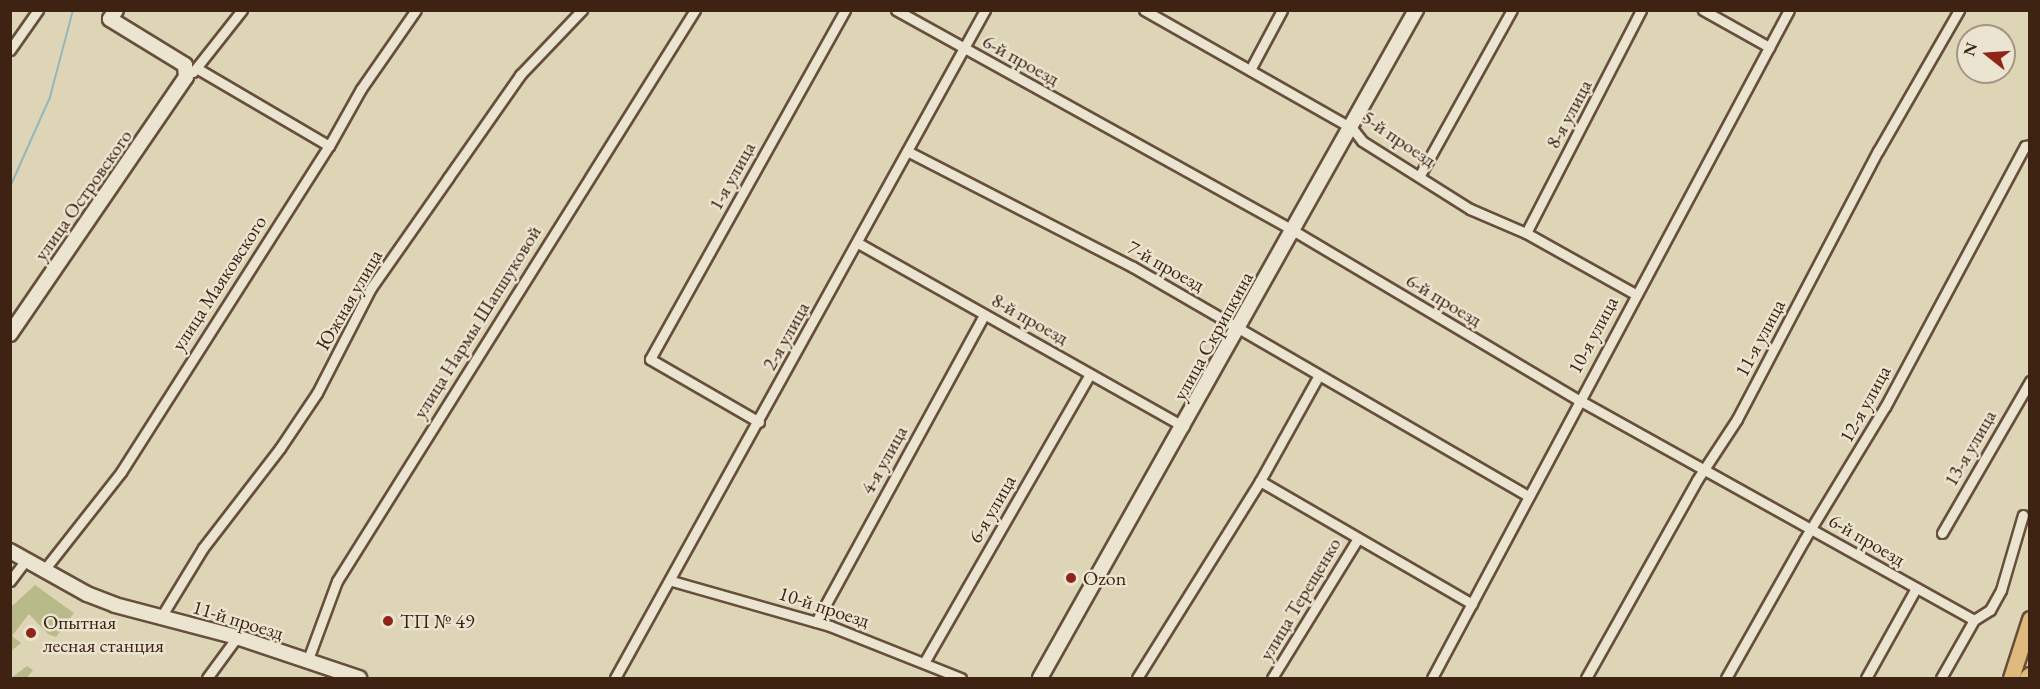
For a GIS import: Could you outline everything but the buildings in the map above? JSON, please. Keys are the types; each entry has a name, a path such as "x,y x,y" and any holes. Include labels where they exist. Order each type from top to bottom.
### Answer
{"main road":[{"path":"2011,678 2030,619"}],"street":[{"path":"10,50 38,10"},
{"name":"улица Островского","path":"10,334 186,77 198,69 242,10"},
{"name":"улица Маяковского","path":"44,570 121,472 329,146 361,89 416,10"},
{"name":"Южная улица","path":"161,617 203,548 280,448 317,393 371,288 520,75 582,10"},
{"name":"улица Нармы Шапшуковой","path":"307,662 337,581 695,10"},
{"name":"1-я улица","path":"759,423 650,359 845,10"},
{"name":"6-й проезд","path":"896,10 1294,231 1579,400 1974,620"},
{"name":"2-я улица","path":"615,678 672,581 858,243 962,48 986,10"},
{"path":"1250,70 1282,10"},
{"name":"улица Скрипкина","path":"1041,678 1352,129 1416,10"},
{"path":"1420,175 1512,10"},
{"name":"8-я улица","path":"1526,233 1641,10"},
{"path":"1703,10 1769,47"},
{"name":"10-я улица","path":"1432,678 1527,495 1789,10"},
{"name":"11-я улица","path":"1586,678 1704,470 1737,419 1878,151 1959,10"},
{"name":"5-й проезд","path":"1148,12 1352,129 1362,141 1420,175 1470,209 1526,233 1635,294"},
{"path":"113,15 185,65 186,77"},
{"path":"198,69 329,146"},
{"name":"12-я улица","path":"1726,678 1811,529 1885,407 2025,146 2030,145"},
{"name":"7-й проезд","path":"907,151 1133,267 1527,495"},
{"name":"8-й проезд","path":"858,243 1184,427"},
{"name":"4-я улица","path":"816,622 984,315"},
{"name":"6-я улица","path":"925,661 1090,374"},
{"path":"1137,678 1260,481 1319,375"},
{"name":"13-я улица","path":"1942,533 2030,381"},
{"path":"1260,481 1472,604"},
{"path":"1941,678 1974,620 1990,610 2001,590 2023,515"},
{"name":"улица Терещенко","path":"1272,678 1358,537"},
{"name":"11-й проезд","path":"10,551 87,594 237,638 359,678"},
{"path":"10,581 26,560"},
{"name":"10-й проезд","path":"672,581 816,622 925,661 961,678"},
{"path":"1866,678 1916,588"},
{"path":"207,678 237,638"}],"green space":[{"path":"35,585 74,613 56,637 48,634 29,614 12,636 21,643 11,651 11,607"},
{"path":"27,666 33,670 27,678 11,678"}],"waterway":[{"path":"10,187 50,97 73,10"}],"place":[{"name":"Ozon","path":"1071,578"},
{"name":"ТП № 49","path":"388,621"},
{"name":"Опытная лесная станция","path":"31,633"}]}
